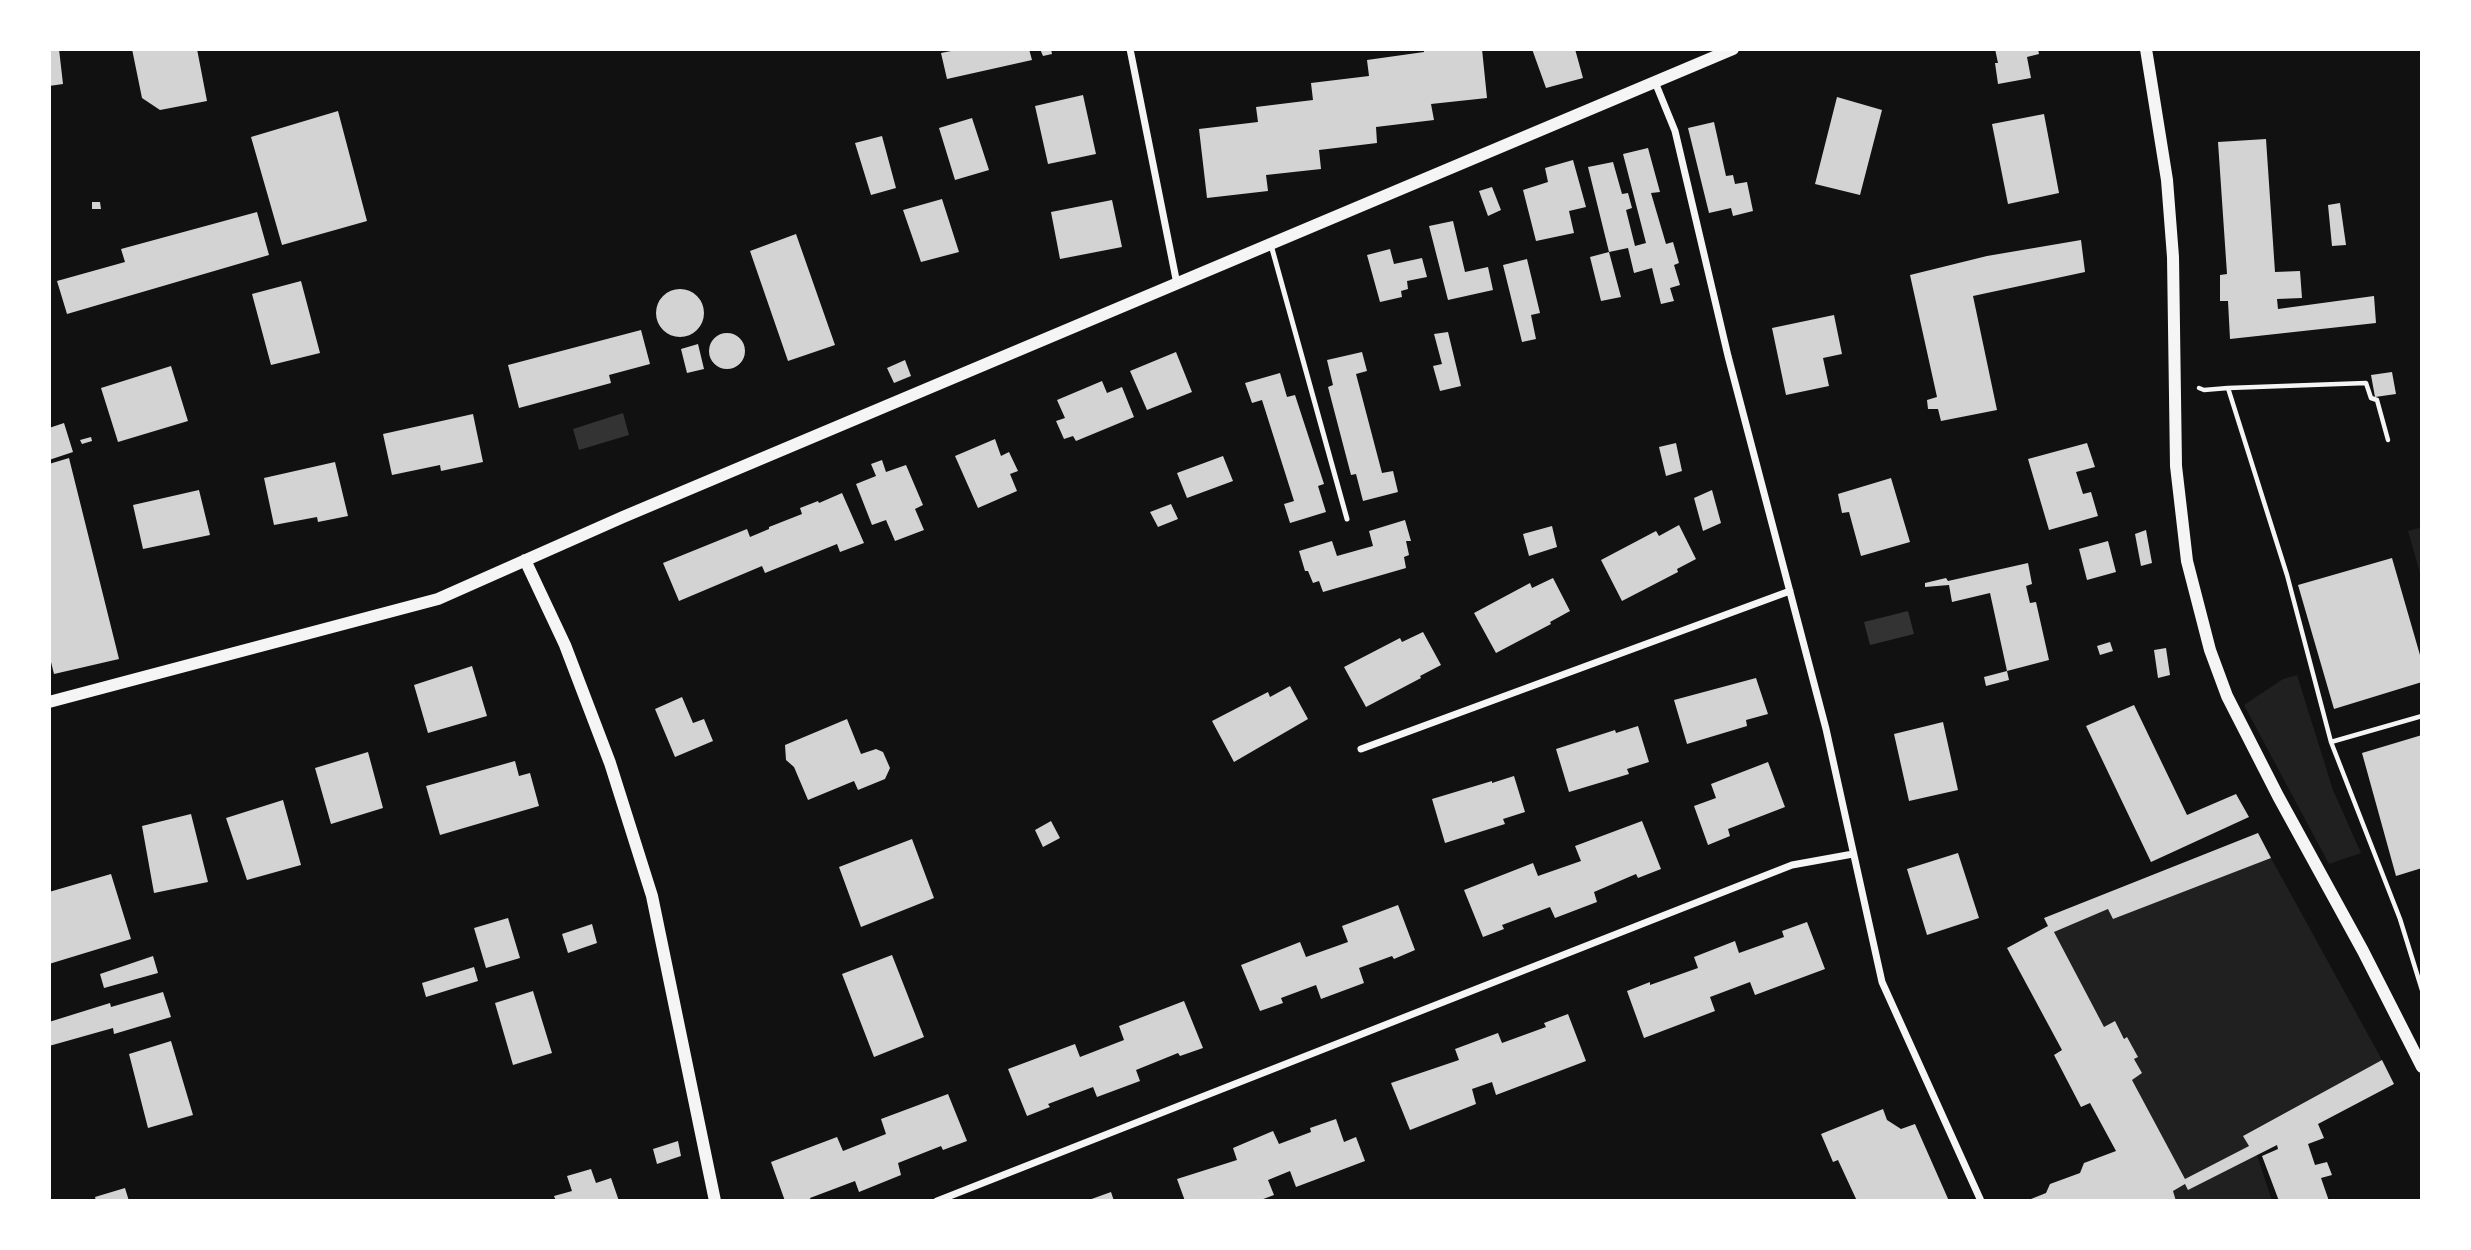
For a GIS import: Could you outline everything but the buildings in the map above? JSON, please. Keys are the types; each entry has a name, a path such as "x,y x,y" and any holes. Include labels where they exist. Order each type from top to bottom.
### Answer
{"street":[{"path":"1130,49 1177,285"},
{"path":"49,702 438,598 1733,49"},
{"path":"2146,49 2167,180 2173,257 2176,466 2187,561 2210,650 2232,707 2422,1067"},
{"path":"1655,82 1675,131 1728,356 1826,729 1882,982 1981,1201"},
{"path":"525,560 565,645 610,763 652,896 715,1201"},
{"path":"1361,749 1790,591"},
{"path":"937,1201 1792,865 1853,854"}],"lane":[{"path":"1271,245 1347,519"}],"path":[{"path":"2194,387 2204,390 2366,383 2371,398 2377,400 2388,440"},
{"path":"2228,387 2287,575 2331,742 2400,919 2422,990"},
{"path":"2331,742 2422,716"}],"shaded area":[{"path":"623,413 629,435 579,450 573,429"},
{"path":"2422,527 2422,580 2408,531"},
{"path":"1908,611 1914,634 1870,645 1864,622"},
{"path":"2297,675 2333,790 2361,853 2329,864 2244,705 2283,679"},
{"path":"2271,858 2382,1060 2244,1135 2249,1146 2185,1179 2132,1080 2142,1073 2134,1059 2137,1057 2115,1022 2104,1027 2054,932 2108,909 2113,919"},
{"path":"2257,1155 2272,1201 2176,1201 2173,1191 2185,1184 2188,1189"}]}
